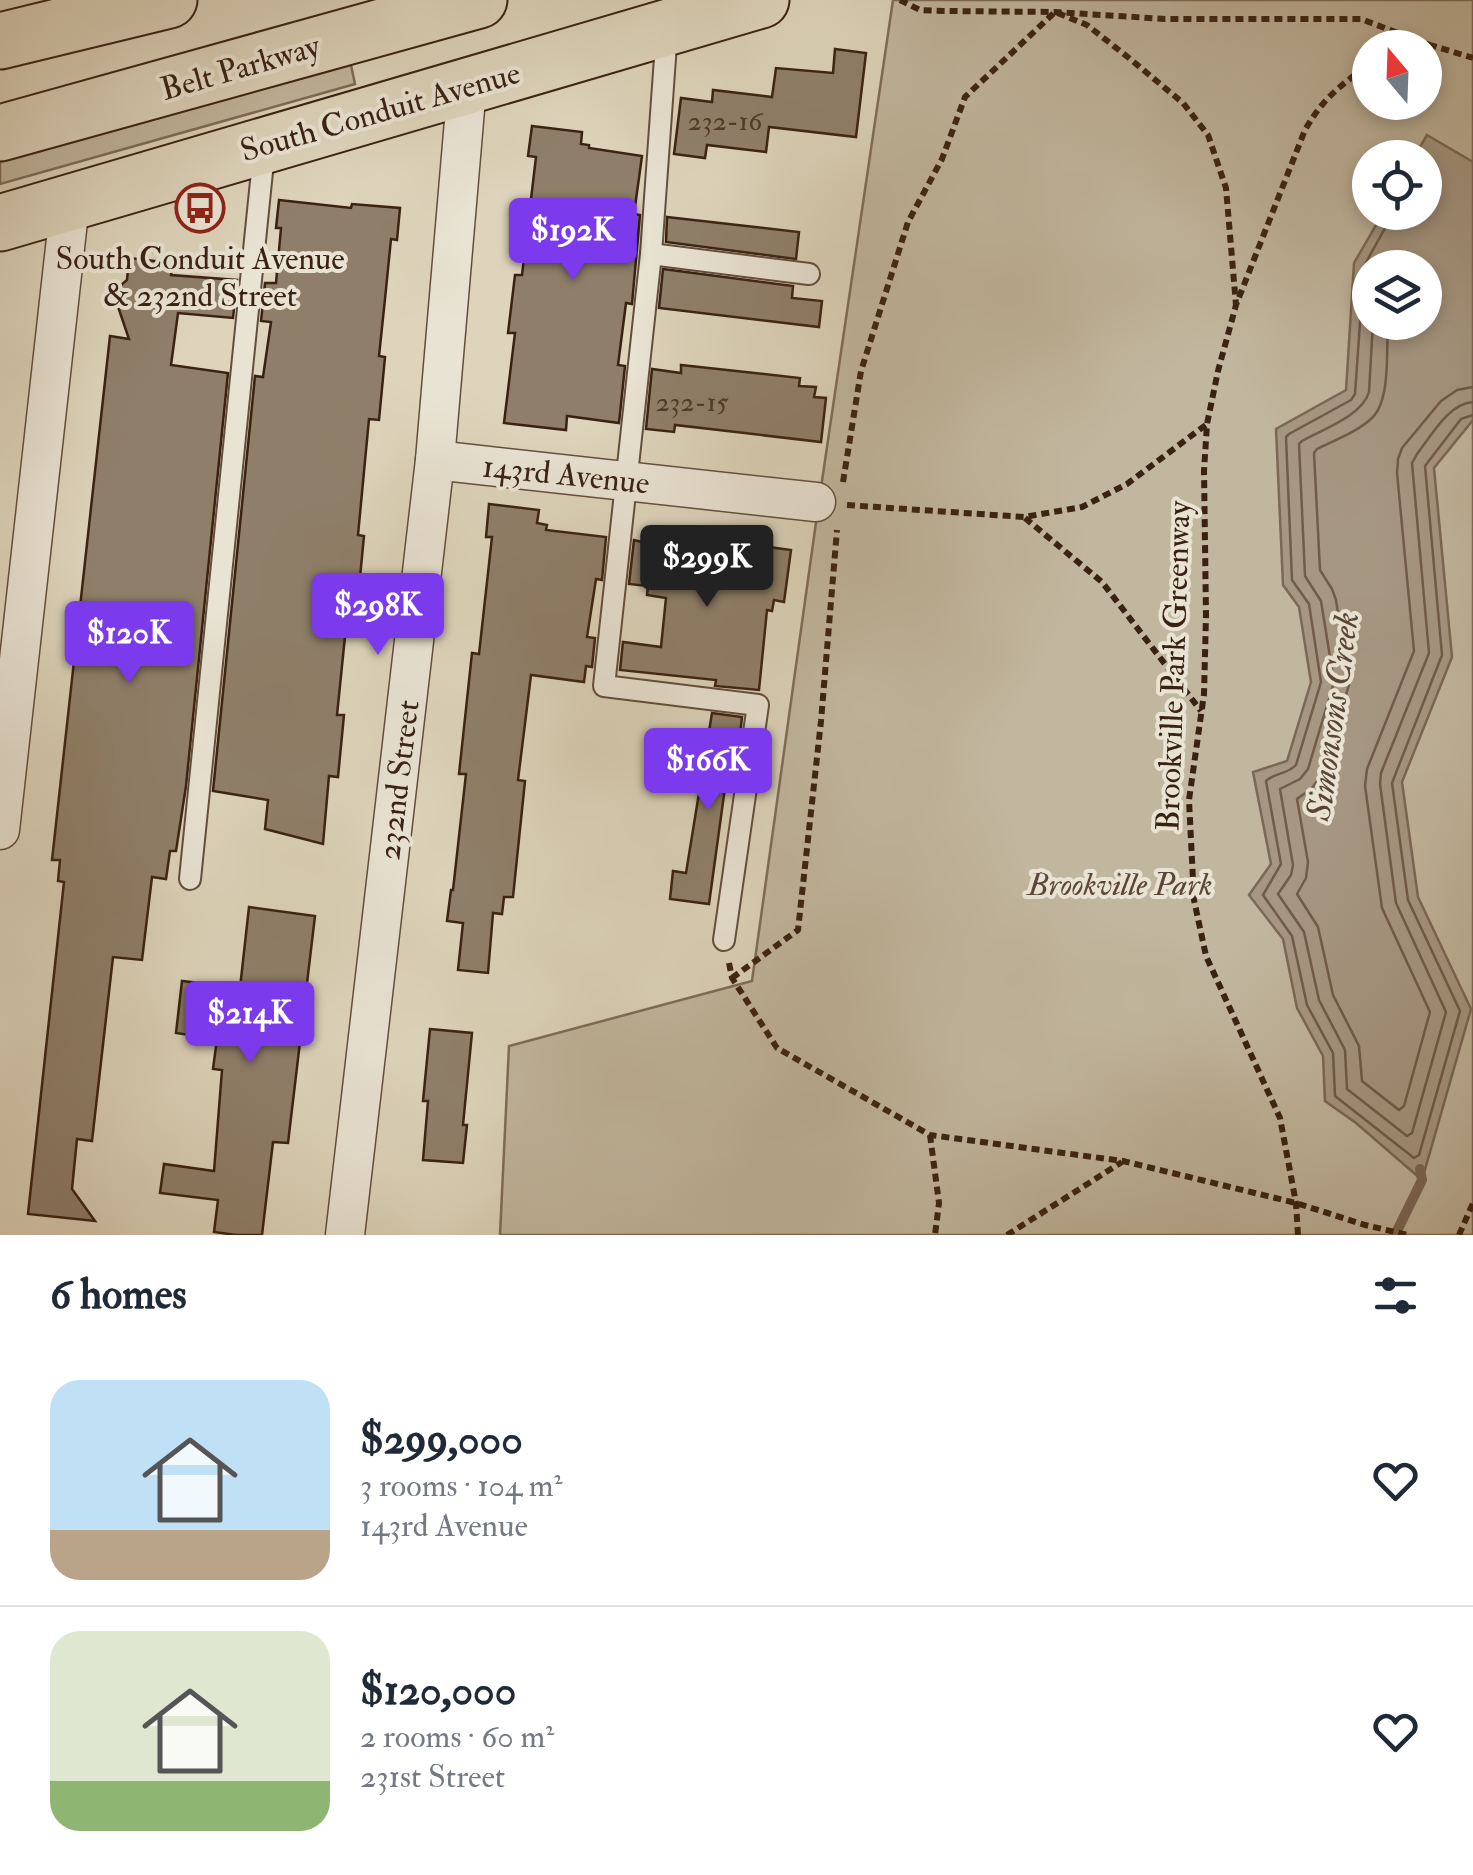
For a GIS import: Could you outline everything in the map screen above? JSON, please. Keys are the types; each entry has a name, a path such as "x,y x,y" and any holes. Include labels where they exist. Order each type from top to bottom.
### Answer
{"highway":[{"path":"0,41 169,0"},
{"name":"Belt Parkway","path":"0,133 479,0"},
{"name":"South Conduit Avenue","path":"0,223 761,0"}],"street":[{"name":"232nd Street","path":"345,1235 435,460 467,86"},
{"path":"0,830 70,203"},
{"name":"143rd Avenue","path":"435,460 828,503"}],"lane":[{"path":"667,28 652,254 604,686 758,705 724,940"},
{"path":"190,879 265,145"},
{"path":"652,254 809,274"}],"path":[{"path":"900,0 920,10 944,12 1055,12 1165,19 1361,19 1390,30"},
{"path":"1055,12 1087,26 1129,58 1182,103 1208,136 1226,188 1236,306"},
{"path":"732,978 798,930 821,722 828,503 861,371 908,222 942,158 965,98 1055,12"},
{"path":"1442,49 1473,58"},
{"name":"Brookville Park Greenway","path":"1298,1235 1280,1118 1206,956 1194,900 1189,800 1202,712 1206,615 1204,471 1207,424 1236,306 1305,130 1320,104 1352,78"},
{"path":"828,503 1024,517 1082,507 1127,484 1207,424"},
{"path":"1024,517 1102,582 1202,712"},
{"path":"724,940 732,978 778,1048 930,1136 1124,1162 1296,1203 1407,1235"},
{"path":"930,1136 938,1203 936,1235"},
{"path":"1007,1235 1124,1162"},
{"path":"1459,1235 1473,1203"}],"green space":[{"name":"Brookville Park","path":"893,0 1473,0 1473,1235 500,1235 509,1046 752,981"},
{"path":"351,65 355,84 0,184 0,162"}],"water":[{"path":"1442,144 1473,162 1473,420 1434,468 1452,657 1402,782 1418,897 1471,1009 1422,1180 1325,1101 1323,1056 1297,1008 1283,939 1249,895 1271,864 1253,772 1287,761 1311,682 1299,607 1283,585 1276,429 1346,390 1352,295 1352,340 1442,340 1442,250 1362,250 1373,230 1442,230"}],"building":[{"path":"835,49 866,53 856,137 769,127 766,152 707,145 705,158 674,154 681,98 712,102 713,90 772,97 776,68 833,73"},
{"path":"532,126 582,132 581,144 589,148 642,156 634,214 640,215 632,304 626,303 618,365 625,366 619,423 567,416 566,430 504,423 515,333 508,333 515,275 522,275 536,157 528,156"},
{"path":"279,200 351,208 352,204 400,208 397,240 391,239 379,356 385,357 379,420 369,419 358,535 364,536 358,598 349,597 337,715 344,715 338,777 329,776 323,844 265,829 268,800 213,791 255,376 263,377 271,322 261,321 265,283 276,283 281,228 276,228"},
{"path":"667,217 799,232 796,259 666,242"},
{"path":"129,258 173,263 171,275 237,280 233,318 178,313 171,365 228,373 176,851 170,851 166,879 152,877 142,960 113,957 92,1141 77,1139 72,1189 95,1221 28,1214 64,882 58,881 60,860 52,860 110,336 129,339 113,292 127,280"},
{"path":"663,269 793,286 792,298 822,301 819,327 659,308"},
{"path":"681,365 800,378 799,386 816,387 814,397 826,398 821,442 675,425 674,432 646,429 652,369 681,373"},
{"path":"489,504 539,510 537,523 547,525 546,530 606,537 602,580 596,579 587,637 595,638 592,667 586,666 584,682 531,675 518,780 525,781 513,897 504,897 502,914 493,913 488,973 458,970 463,923 447,921 466,774 459,774 472,653 479,654 492,537 486,537"},
{"path":"643,534 674,538 674,544 760,557 761,546 791,550 784,602 774,600 772,611 767,610 759,690 715,686 716,680 620,670 623,642 661,647 666,598 647,595 648,586 629,584 634,540 642,542"},
{"path":"712,713 742,717 739,743 733,743 727,773 709,904 670,899 673,871 686,873"},
{"path":"249,907 315,916 288,1143 273,1142 262,1235 236,1235 214,1232 218,1200 160,1193 164,1164 214,1171 222,1070 213,1069 217,1039 176,1033 182,981 240,988"},
{"path":"430,1029 472,1033 463,1163 423,1160 428,1101 423,1101"}],"waterway":[{"name":"Simonsons Creek","path":"1395,1235 1422,1180 1420,1169"}],"place":[{"name":"South Conduit Avenue & 232nd Street","path":"200,208"}]}
